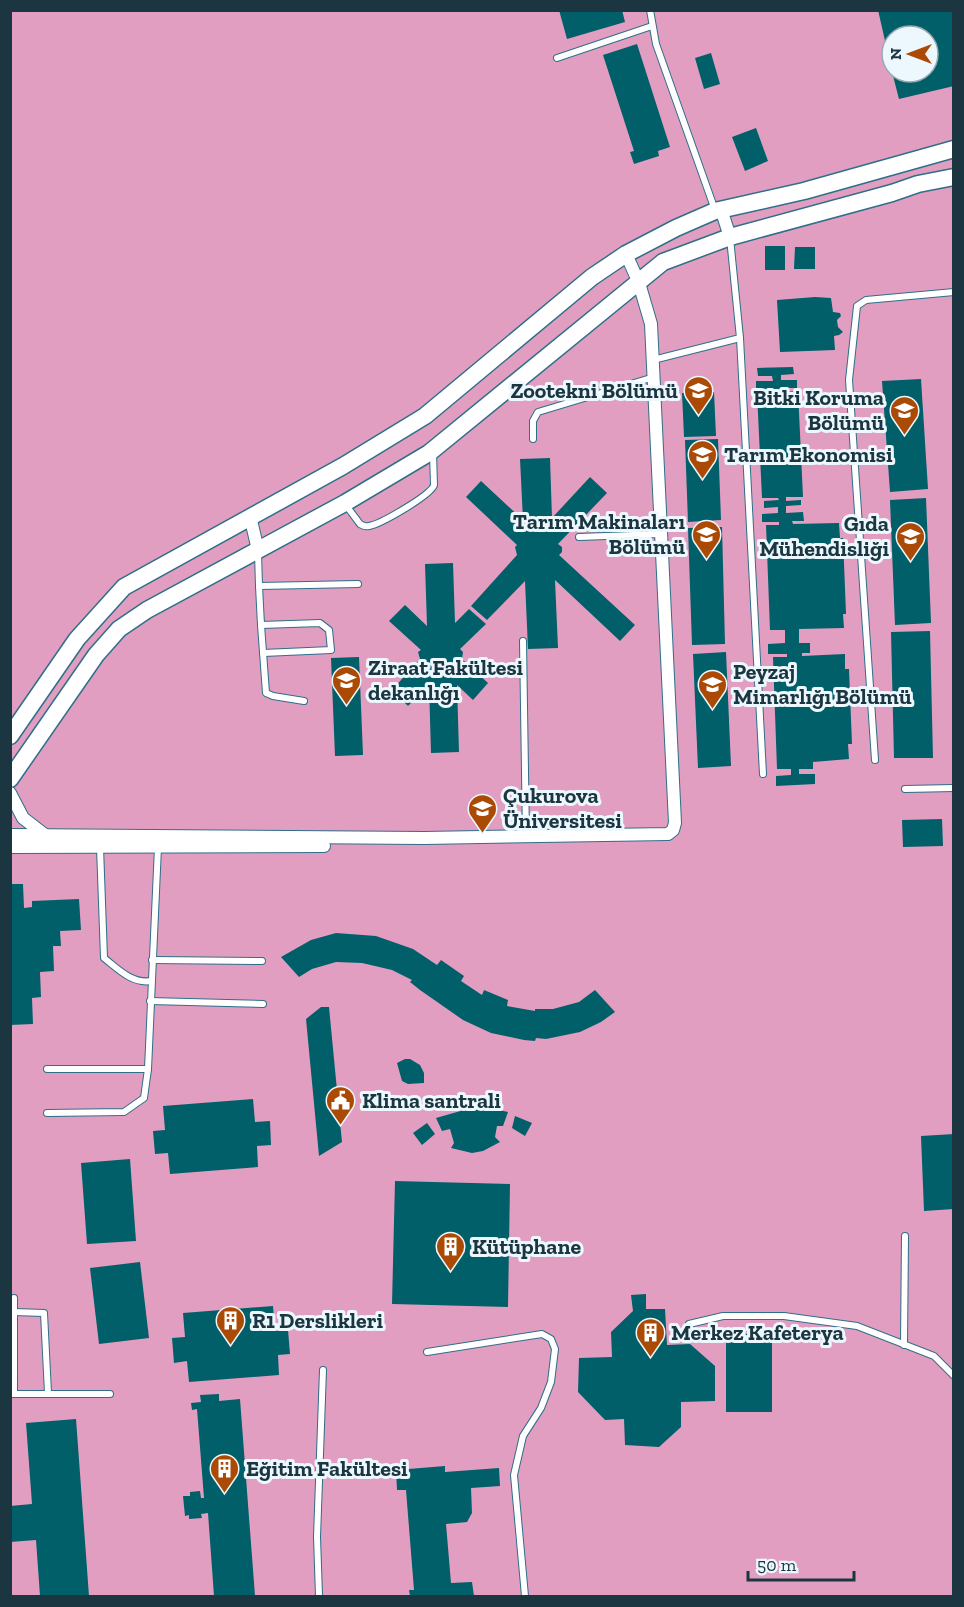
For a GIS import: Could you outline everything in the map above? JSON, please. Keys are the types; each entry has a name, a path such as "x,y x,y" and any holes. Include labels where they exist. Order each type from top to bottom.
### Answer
{"street":[{"path":"10,736 76,639 124,586 343,466 425,416 592,277 626,254 676,228 718,210 804,191 954,149"},
{"path":"10,779 96,655 119,629 147,610 345,503 432,450 663,262 730,237 918,184 954,177"},
{"path":"718,210 730,237"},
{"path":"10,834 526,837 668,834 673,830 675,823 651,324 639,283 626,254"},
{"path":"250,516 258,550"},
{"path":"10,793 23,818 45,835"},
{"path":"10,847 608,843"}],"lane":[{"path":"650,10 651,26 718,210"},
{"path":"557,58 651,26"},
{"path":"730,237 740,339 763,774"},
{"path":"875,760 849,380 857,306 866,300 954,291"},
{"path":"653,360 740,339"},
{"path":"533,439 533,421 538,412 654,377"},
{"path":"345,503 360,524 371,526 423,497 432,490 434,485 432,450"},
{"path":"579,537 661,534"},
{"path":"258,550 266,693 304,701"},
{"path":"259,586 358,584"},
{"path":"261,625 320,623 329,630 331,650 263,652"},
{"path":"523,641 526,837"},
{"path":"905,789 954,788"},
{"path":"100,847 104,958 128,976 146,982 151,981"},
{"path":"47,1113 124,1112 144,1098 148,1069 158,847"},
{"path":"152,960 262,961"},
{"path":"150,1001 263,1004"},
{"path":"47,1069 148,1069"},
{"path":"904,1345 905,1236"},
{"path":"14,1298 12,1394 110,1394"},
{"path":"14,1312 44,1313 48,1394"},
{"path":"689,1324 723,1316 784,1316 857,1326 934,1356 954,1376"},
{"path":"427,1352 542,1334 551,1339 555,1349 554,1367 546,1396 523,1436 514,1475 525,1596"},
{"path":"319,1596 317,1537 323,1370"}],"shaded area":[{"name":"Çukurova Üniversitesi","path":"11,11 953,11 953,1596 11,1596"}],"building":[{"path":"559,10 622,10 625,22 567,39"},
{"path":"878,10 954,10 954,86 899,99 895,84 940,84 940,24 881,24"},
{"path":"637,44 670,147 658,151 659,156 634,164 630,152 634,151 603,55"},
{"path":"711,53 720,84 704,89 695,58"},
{"path":"756,128 768,161 745,171 732,137"},
{"path":"765,246 785,246 785,270 765,270"},
{"path":"795,247 815,247 815,269 794,269"},
{"path":"831,298 833,312 840,313 841,316 837,320 838,327 843,332 834,336 835,350 780,352 777,300"},
{"path":"793,367 794,374 781,375 781,380 797,380 797,388 784,388 784,392 798,391 803,497 786,497 786,501 801,500 801,505 786,506 786,513 803,512 804,521 792,521 793,524 839,523 840,538 843,538 846,614 843,614 844,628 799,629 799,643 810,643 810,653 802,653 802,656 845,654 845,669 849,669 852,744 848,744 849,759 813,762 813,769 799,769 799,774 815,774 815,784 776,786 776,776 791,775 791,769 777,769 773,657 787,657 787,654 768,654 768,644 785,643 785,630 770,630 766,525 779,525 779,522 762,522 762,514 778,513 778,507 764,508 764,501 779,500 778,498 762,498 757,393 771,392 771,390 756,390 756,381 773,381 772,376 758,376 757,368"},
{"name":"Bitki Koruma Bölümü","path":"921,379 928,489 890,492 882,381"},
{"name":"Zootekni Bölümü","path":"714,392 716,436 684,437 682,393"},
{"name":"Tarım Ekonomisi","path":"718,439 721,520 688,522 685,440"},
{"path":"550,458 552,518 590,477 607,493 558,544 562,547 559,555 635,625 620,641 555,580 558,648 528,649 525,581 487,620 471,606 517,555 515,547 517,545 466,497 481,481 523,520 520,459"},
{"name":"Gıda Mühendisliği","path":"926,498 931,623 895,625 890,500"},
{"name":"Tarım Makinaları Bölümü","path":"722,527 725,644 692,645 688,528"},
{"path":"453,563 455,623 469,609 486,624 460,649 463,652 462,659 488,683 473,700 457,685 459,752 431,753 429,685 408,706 392,690 420,659 418,652 421,650 389,621 405,605 427,626 425,564"},
{"path":"930,631 933,758 894,758 891,632"},
{"name":"Peyzaj Mimarlığı Bölümü","path":"726,652 731,766 698,768 693,654"},
{"name":"Ziraat Fakültesi dekanlığı","path":"359,657 363,755 335,756 331,658"},
{"path":"942,819 943,846 903,847 902,820"},
{"path":"10,884 23,884 24,908 32,907 32,901 79,899 81,930 60,931 61,946 53,946 54,971 40,972 41,997 32,998 33,1024 10,1025"},
{"path":"336,933 376,936 413,949 437,965 441,960 464,976 461,981 482,995 484,990 508,1000 507,1006 535,1011 535,1009 553,1009 579,1002 595,990 615,1012 580,1032 546,1039 536,1038 535,1041 524,1040 491,1033 463,1020 420,990 410,982 412,980 392,970 362,963 336,962 312,969 299,977 281,957 311,940"},
{"path":"321,1007 329,1007 342,1142 319,1156 306,1019"},
{"path":"410,1059 420,1065 424,1073 424,1083 408,1084 402,1081 397,1063"},
{"path":"253,1099 255,1122 270,1121 271,1145 257,1146 258,1167 170,1174 168,1153 155,1154 153,1131 165,1130 163,1106"},
{"path":"471,1108 490,1108 508,1112 503,1126 497,1126 495,1137 500,1142 483,1151 472,1153 451,1148 454,1143 450,1129 442,1131 436,1118"},
{"path":"515,1116 532,1123 525,1136 512,1128"},
{"path":"427,1123 435,1134 422,1145 413,1133"},
{"path":"954,1134 954,1209 924,1211 921,1136"},
{"path":"130,1159 136,1241 87,1244 81,1163"},
{"name":"Kütüphane","path":"395,1181 510,1184 508,1307 392,1304"},
{"path":"140,1262 149,1338 99,1344 90,1268"},
{"name":"Merkez Kafeterya","path":"646,1294 646,1309 665,1309 667,1345 690,1344 715,1366 715,1401 681,1402 681,1427 659,1447 625,1445 624,1419 605,1420 578,1392 579,1358 612,1357 611,1332 633,1311 631,1295"},
{"name":"R1 Derslikleri","path":"273,1306 275,1331 288,1330 290,1354 278,1355 279,1375 189,1382 187,1361 174,1363 172,1338 185,1337 183,1313"},
{"path":"759,1328 772,1328 772,1412 726,1412 726,1334 759,1334"},
{"name":"Eğitim Fakültesi","path":"219,1394 219,1401 240,1399 255,1596 214,1596 208,1513 201,1514 202,1518 189,1519 189,1515 185,1516 183,1496 190,1496 190,1492 200,1491 201,1498 204,1498 197,1409 192,1410 191,1403 201,1402 200,1395"},
{"path":"76,1419 89,1596 40,1596 36,1540 10,1542 10,1506 32,1504 26,1423"},
{"path":"445,1466 445,1472 499,1468 500,1486 471,1488 472,1513 467,1522 446,1524 451,1583 472,1582 474,1596 410,1596 409,1590 414,1590 406,1490 397,1490 396,1470"}],"place":[{"name":"Zootekni Bölümü","path":"699,416"},
{"name":"Bitki Koruma Bölümü","path":"905,436"},
{"name":"Tarım Ekonomisi","path":"703,480"},
{"name":"Tarım Makinaları Bölümü","path":"706,560"},
{"name":"Gıda Mühendisliği","path":"910,562"},
{"name":"Ziraat Fakültesi dekanlığı","path":"347,706"},
{"name":"Peyzaj Mimarlığı Bölümü","path":"712,710"},
{"name":"Çukurova Üniversitesi","path":"482,834"},
{"name":"Klima santrali","path":"341,1126"},
{"name":"Kütüphane","path":"451,1272"},
{"name":"R1 Derslikleri","path":"231,1346"},
{"name":"Merkez Kafeterya","path":"650,1358"},
{"name":"Eğitim Fakültesi","path":"225,1494"}]}
